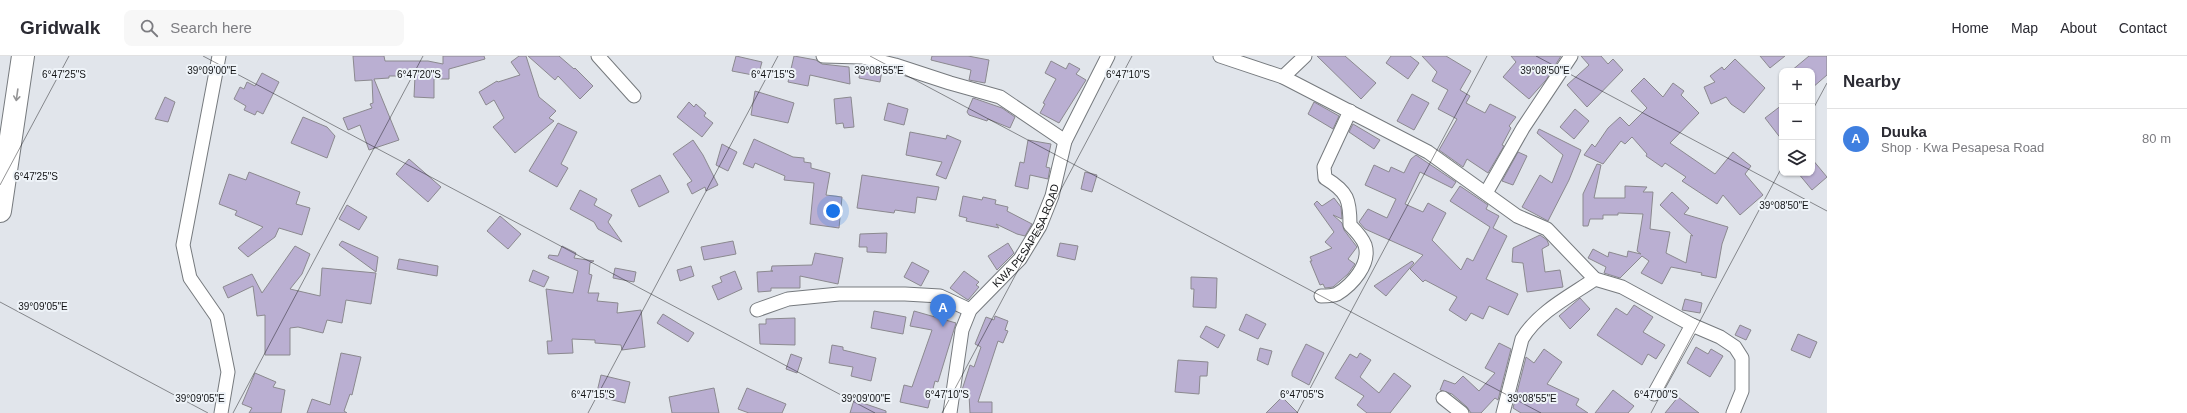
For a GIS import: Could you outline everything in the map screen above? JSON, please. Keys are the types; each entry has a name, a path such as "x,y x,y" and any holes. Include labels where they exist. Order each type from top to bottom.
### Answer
{"highway":[{"path":"0,211 23,56"}],"street":[{"path":"218,56 183,245 190,278 217,317 228,372 220,413"},
{"path":"598,56 634,96"},
{"path":"823,56 862,57 895,64 950,83 1000,97 1065,141"},
{"name":"KWA PESAPESA ROAD","path":"950,413 962,330 970,310 1020,259 1034,236 1052,196 1065,141 1108,56"},
{"path":"1220,56 1283,77 1428,152 1486,192 1517,216 1547,228 1595,279 1622,287 1692,325 1720,337 1735,347 1742,358 1742,391 1732,413"},
{"path":"1283,77 1305,56"},
{"path":"1486,192 1523,128 1571,56"},
{"path":"1321,296 1336,294 1361,272 1366,259 1366,246 1360,236 1350,225 1350,206 1345,194 1325,178 1324,167 1350,112"},
{"path":"1503,413 1522,339 1527,330 1539,318 1595,279"},
{"path":"757,310 788,299 838,294 905,294 940,296 970,310"},
{"path":"1654,394 1692,325"},
{"path":"1443,398 1462,413"}],"building":[{"path":"353,56 384,56 385,61 428,61 443,64 443,56 484,56 485,59 449,69 449,79 434,79 434,98 414,97 415,76 389,76 389,78 374,79 399,140 369,150 360,125 348,130 343,118 372,108 370,104 373,103 372,80 355,81"},
{"path":"519,56 526,56 539,97 556,111 549,118 554,121 515,153 493,127 504,118 494,100 486,105 479,92 497,81 498,82 520,75 511,62"},
{"path":"528,56 559,56 574,69 575,68 593,86 580,99 558,76 555,80"},
{"path":"736,56 762,62 758,76 732,71"},
{"path":"794,56 816,60 822,64 849,67 850,84 810,75 808,86 788,82"},
{"path":"932,56 968,56 989,60 985,83 969,80 971,70 931,60"},
{"path":"1317,56 1345,56 1376,83 1361,99"},
{"path":"1391,56 1410,56 1419,63 1408,79 1386,63"},
{"path":"1422,56 1446,56 1471,71 1460,90 1470,96 1466,103 1485,113 1490,104 1516,117 1509,126 1511,128 1502,145 1504,146 1488,173 1467,159 1463,167 1439,150 1457,119 1438,109 1448,90 1432,81 1437,72"},
{"path":"1511,56 1561,56 1546,80 1529,99 1503,77 1516,62"},
{"path":"1581,56 1601,56 1608,64 1613,59 1623,70 1587,107 1567,85 1589,65"},
{"path":"1760,56 1785,56 1770,68"},
{"path":"1809,56 1827,56 1827,75 1815,85 1815,68 1795,68"},
{"path":"1735,59 1765,88 1744,113 1731,104 1726,97 1711,104 1704,87 1715,82 1710,76 1722,67 1724,70"},
{"path":"1051,61 1066,69 1069,63 1080,69 1076,74 1086,80 1059,123 1040,113 1045,104 1043,103 1056,79 1045,73"},
{"path":"861,65 882,70 880,82 859,78"},
{"path":"262,73 279,82 263,114 257,111 255,115 244,110 246,106 234,99 240,87 244,89 247,82 255,86"},
{"path":"1644,78 1663,97 1673,83 1684,91 1681,95 1699,113 1670,143 1715,174 1733,152 1751,166 1745,174 1763,195 1740,215 1723,195 1717,204 1682,181 1686,177 1665,163 1662,167 1646,156 1647,154 1632,137 1625,144 1621,141 1603,164 1584,155 1592,144 1595,147 1608,128 1620,117 1629,126 1647,108 1631,91"},
{"path":"755,91 794,103 788,123 751,115"},
{"path":"1412,94 1429,103 1414,130 1397,121"},
{"path":"165,97 175,102 168,122 155,119"},
{"path":"851,97 854,127 844,128 843,123 836,124 834,99"},
{"path":"973,98 1002,108 1015,117 1010,128 988,119 987,121 969,115 967,112"},
{"path":"689,102 694,107 696,104 706,113 704,116 713,123 702,137 677,117"},
{"path":"1314,102 1339,116 1333,129 1308,114"},
{"path":"888,103 908,109 904,125 884,120"},
{"path":"1779,107 1779,136 1765,118"},
{"path":"1575,109 1589,121 1574,139 1560,127"},
{"path":"303,117 327,127 335,136 327,158 291,143"},
{"path":"558,123 577,132 561,164 568,168 557,187 529,171"},
{"path":"1353,124 1380,140 1374,149 1349,132"},
{"path":"1539,129 1581,150 1569,180 1548,221 1522,207 1540,175 1552,183 1563,155 1537,133"},
{"path":"910,132 946,139 947,135 961,141 946,179 936,175 942,162 906,155"},
{"path":"754,139 793,157 804,158 804,162 811,163 811,168 830,173 826,195 842,197 839,228 810,224 814,183 784,180 785,176 755,163 753,168 743,164"},
{"path":"693,140 703,155 718,185 706,191 705,187 692,194 687,184 692,181 673,154"},
{"path":"1028,140 1051,144 1046,167 1050,168 1048,179 1030,175 1028,189 1015,186 1020,162 1024,163"},
{"path":"722,144 737,152 728,171 716,165"},
{"path":"1518,152 1527,156 1513,185 1502,181"},
{"path":"1416,155 1456,182 1452,188 1420,172 1405,204 1423,212 1428,203 1446,213 1432,240 1461,270 1467,258 1473,261 1490,227 1450,201 1460,186 1488,205 1486,209 1499,216 1493,228 1507,236 1486,279 1518,294 1508,315 1489,306 1483,319 1471,313 1466,321 1449,310 1457,297 1425,280 1423,282 1410,269 1423,255 1365,229 1359,222 1368,209 1387,218 1396,199 1365,185 1374,165 1389,172 1391,167 1404,173 1411,159"},
{"path":"409,159 441,187 428,202 396,174"},
{"path":"1815,163 1827,177 1812,190 1800,176 1815,176"},
{"path":"1597,164 1601,165 1594,198 1625,198 1625,186 1647,187 1643,192 1653,192 1650,229 1670,232 1666,253 1686,263 1691,235 1693,236 1660,205 1672,192 1689,208 1684,214 1728,227 1722,244 1716,278 1701,275 1702,273 1671,267 1662,284 1641,273 1649,261 1642,256 1620,278 1604,273 1606,267 1588,258 1593,249 1608,257 1609,252 1627,257 1628,251 1641,254 1637,251 1643,214 1618,213 1618,215 1603,215 1603,219 1590,219 1588,226 1583,226 1583,194"},
{"path":"249,172 300,192 296,204 310,208 302,235 279,228 275,237 248,257 238,248 263,227 235,215 237,211 219,204 229,174 246,180"},
{"path":"1085,172 1097,175 1092,192 1081,189"},
{"path":"660,175 669,192 639,207 631,190"},
{"path":"862,175 939,187 936,200 917,197 915,213 895,210 894,213 857,208"},
{"path":"580,190 597,199 594,205 612,215 608,222 622,242 598,229 594,222 570,209"},
{"path":"963,196 982,200 983,197 996,200 995,204 1008,207 1007,211 1032,224 1025,236 1017,234 996,224 999,228 966,221 967,218 959,216"},
{"path":"1334,198 1341,207 1342,219 1333,215 1342,223 1344,230 1357,247 1348,259 1355,264 1348,274 1333,287 1325,288 1323,284 1320,285 1310,261 1312,261 1310,257 1332,248 1325,242 1334,232 1314,204 1317,201 1322,206"},
{"path":"347,205 367,217 359,230 339,219"},
{"path":"500,216 521,234 508,249 487,231"},
{"path":"887,233 886,253 867,252 867,247 859,247 860,234"},
{"path":"1540,235 1547,240 1549,245 1542,249 1545,272 1560,270 1563,287 1527,292 1523,263 1512,262 1513,248"},
{"path":"342,241 378,257 376,272 339,245"},
{"path":"733,241 736,254 704,260 701,247"},
{"path":"1008,243 1014,253 997,270 988,256"},
{"path":"1060,243 1078,246 1075,260 1057,256"},
{"path":"295,246 310,254 302,274 290,289 320,296 322,268 376,273 371,304 346,300 342,323 327,320 323,333 298,327 290,328 290,355 265,355 265,315 257,316 253,286 228,298 223,287 252,274 262,293"},
{"path":"562,246 576,253 574,258 594,261 590,263 589,274 592,275 588,293 599,293 597,301 618,303 617,313 641,310 645,347 622,350 621,345 595,343 595,340 572,339 573,353 548,354 547,341 552,341 546,289 573,293 578,271 548,258 549,255 558,256"},
{"path":"815,253 843,258 838,284 800,276 800,288 771,288 771,291 758,292 757,272 773,271 771,271 772,266 812,265"},
{"path":"399,259 438,266 437,276 397,269"},
{"path":"1412,261 1414,263 1386,296 1374,286"},
{"path":"912,262 929,271 921,286 904,277"},
{"path":"691,266 694,276 680,281 677,270"},
{"path":"615,268 636,272 634,282 613,278"},
{"path":"533,270 549,277 544,287 529,281"},
{"path":"735,271 742,289 718,300 712,286 722,282 720,277"},
{"path":"964,271 979,282 976,285 979,287 968,300 950,288"},
{"path":"1191,277 1217,278 1216,308 1193,307 1194,289 1191,289"},
{"path":"1580,298 1590,309 1570,329 1559,316"},
{"path":"1685,299 1702,303 1700,313 1682,310"},
{"path":"1634,305 1653,317 1643,332 1665,345 1656,359 1648,354 1642,365 1597,335 1616,308 1627,315"},
{"path":"874,311 906,317 903,334 871,328"},
{"path":"914,311 956,323 938,382 935,381 928,408 900,402 904,385 912,387 932,330 910,326"},
{"path":"663,314 694,333 688,342 657,323"},
{"path":"1246,314 1266,324 1258,339 1239,330"},
{"path":"995,316 1008,321 1005,330 1008,331 1003,343 998,341 978,402 992,402 992,413 970,413 969,395 961,393 970,365 974,367 981,347 975,344 986,317 994,320"},
{"path":"795,318 795,345 760,344 759,324 766,324 766,319"},
{"path":"1740,325 1751,330 1746,340 1735,335"},
{"path":"1206,326 1225,335 1218,348 1200,337"},
{"path":"1798,334 1817,342 1810,358 1791,350"},
{"path":"1499,343 1511,349 1498,400 1495,398 1481,413 1471,413 1467,407 1452,394 1440,390 1444,380 1455,384 1463,376 1479,391 1495,373 1485,368"},
{"path":"1306,344 1324,353 1309,385 1292,376 1292,372"},
{"path":"832,345 843,347 843,350 876,358 871,381 851,376 853,367 829,363"},
{"path":"1696,347 1708,354 1711,349 1723,356 1710,377 1687,363"},
{"path":"1260,348 1272,351 1268,365 1257,360"},
{"path":"1544,349 1562,362 1547,384 1579,399 1576,405 1588,413 1521,413 1513,408 1526,357 1534,363"},
{"path":"341,353 361,357 352,395 350,394 344,411 347,413 307,413 312,399 330,405"},
{"path":"1360,353 1371,360 1360,377 1379,393 1394,373 1411,386 1390,413 1367,413 1357,405 1364,396 1335,378 1350,354 1357,358"},
{"path":"791,354 802,358 797,373 786,369"},
{"path":"1178,360 1208,362 1207,376 1200,376 1199,394 1175,392"},
{"path":"255,373 276,382 273,387 285,390 281,413 249,413 252,408 242,404"},
{"path":"601,375 630,382 625,403 596,396"},
{"path":"714,388 719,413 672,413 669,397"},
{"path":"747,388 786,404 782,413 749,413 738,409"},
{"path":"1613,390 1634,406 1628,413 1595,413"},
{"path":"1282,397 1298,413 1266,413"},
{"path":"1678,397 1699,413 1665,413"},
{"path":"854,400 886,411 886,413 850,413"}],"place":[{"name":"Duuka","path":"943,327"}]}
